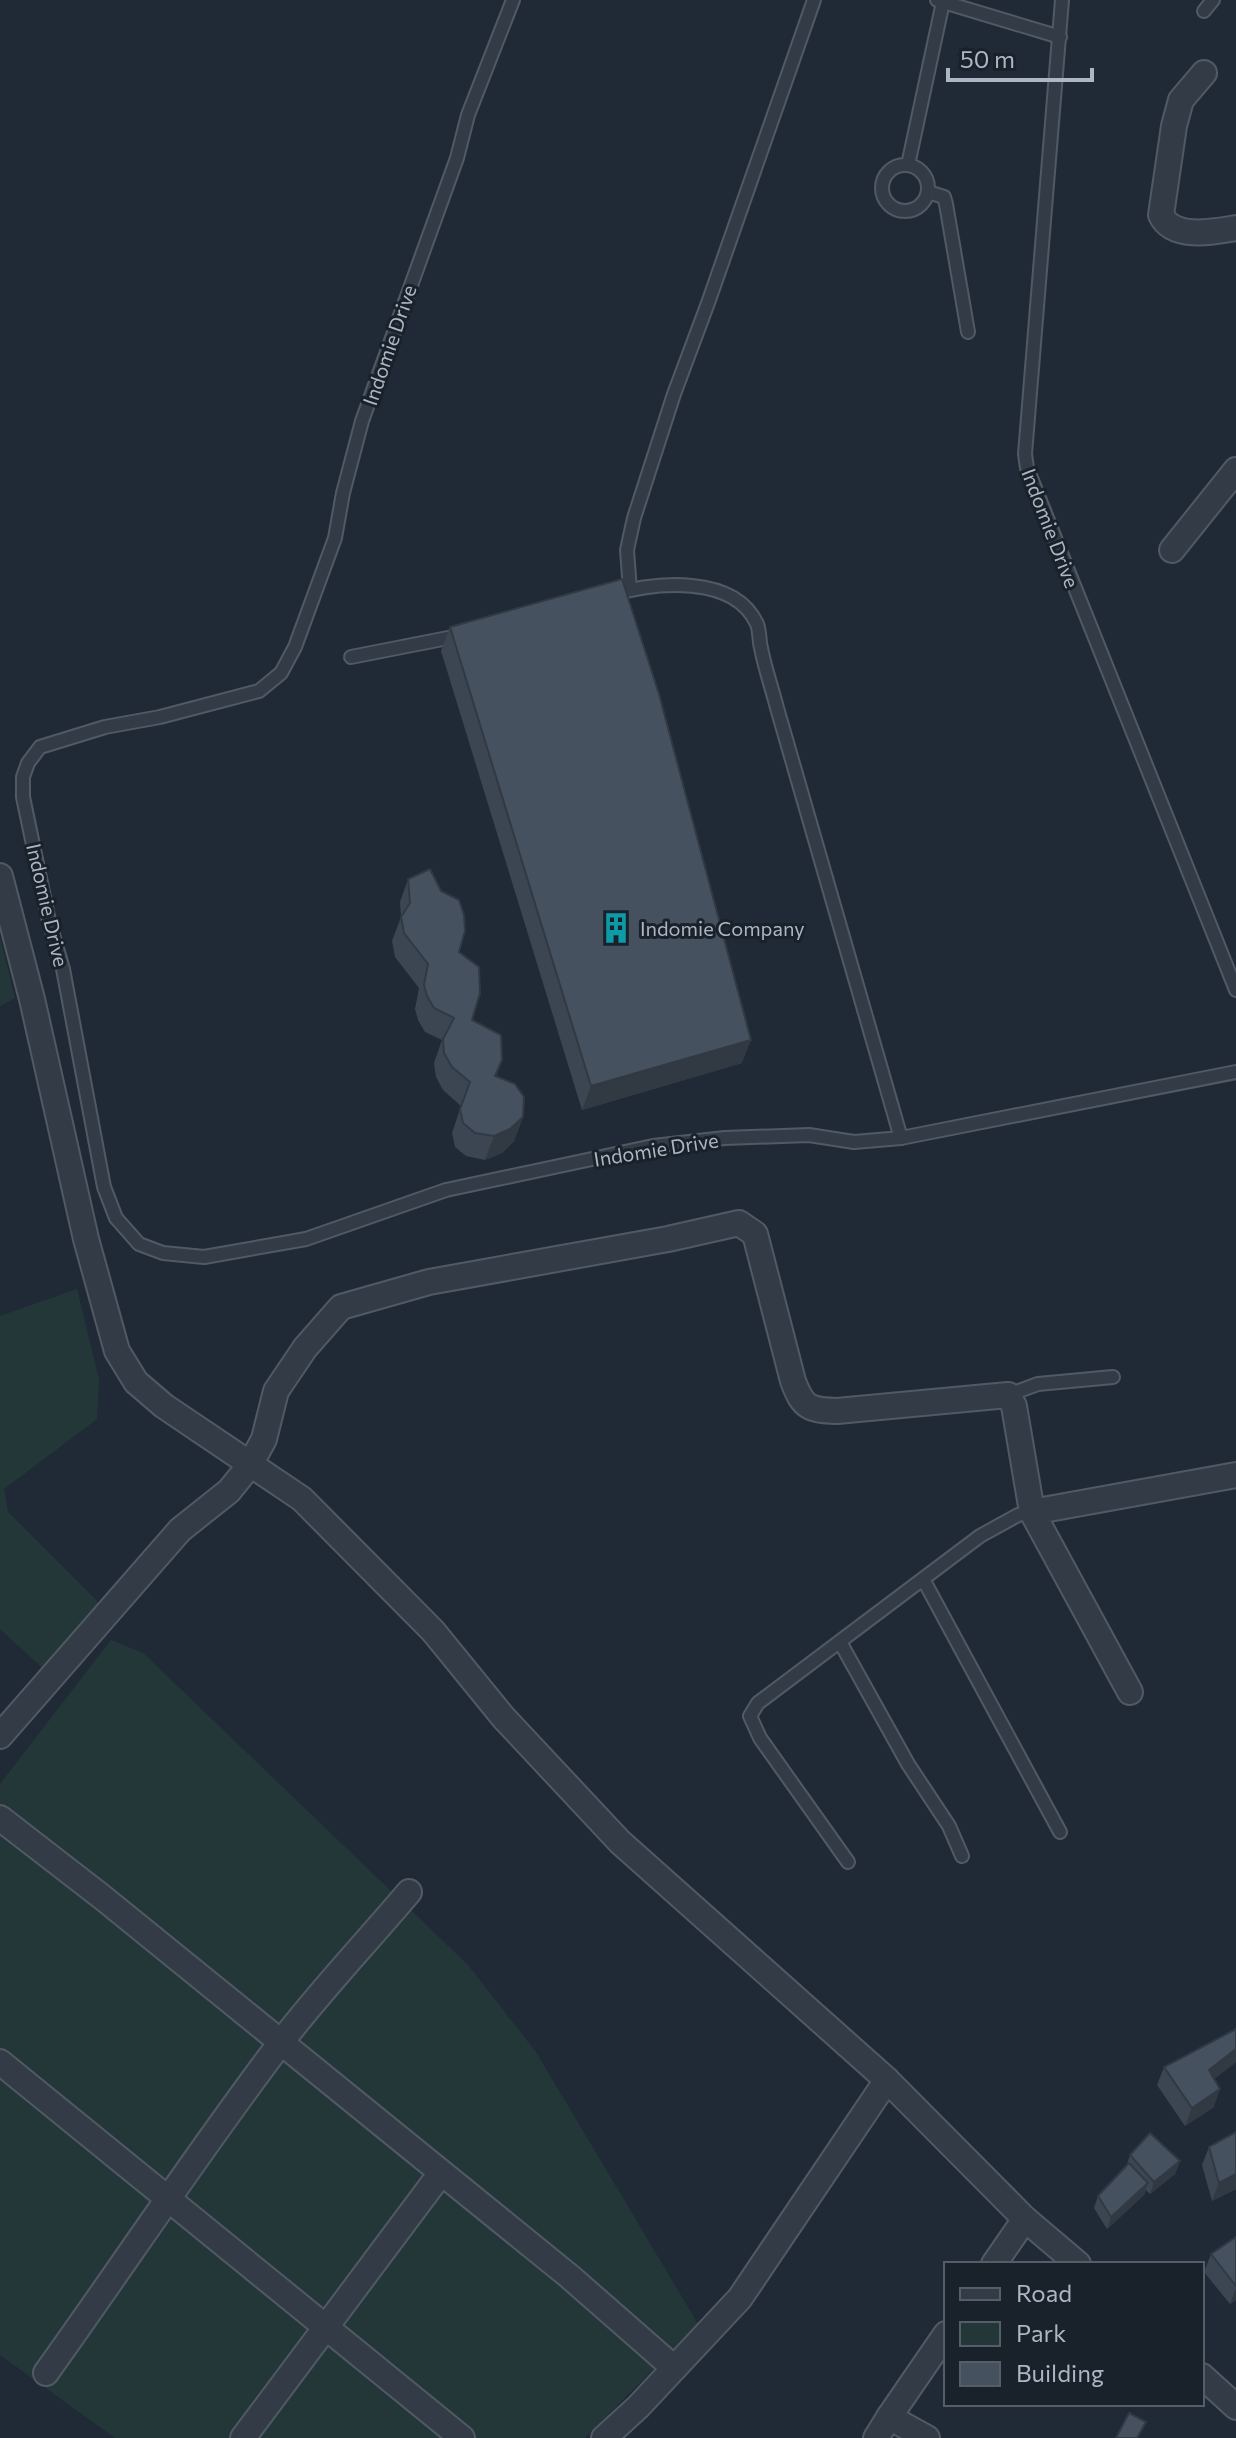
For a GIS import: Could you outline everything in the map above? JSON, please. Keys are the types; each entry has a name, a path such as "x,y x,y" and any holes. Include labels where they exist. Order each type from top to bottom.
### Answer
{"street":[{"path":"1204,73 1181,100 1174,126 1161,215 1171,228 1179,231 1236,228"},
{"path":"1172,550 1236,470"},
{"path":"0,876 32,999 86,1239 117,1351 136,1382 164,1406 302,1499 423,1621 503,1717 620,1842 887,2080 1025,2219 1076,2262"},
{"path":"0,1736 180,1530 229,1491 250,1465 264,1439 276,1391 305,1348 341,1307 429,1282 668,1239 739,1223 755,1234 793,1381 799,1397 812,1409 837,1411 1008,1395 1014,1406 1032,1512 1130,1692"},
{"path":"1032,1512 1236,1475"},
{"path":"0,1818 102,1897 569,2276 674,2368"},
{"path":"46,2373 198,2154 281,2042 409,1892"},
{"path":"0,2062 462,2438"},
{"path":"604,2438 740,2298 887,2080"},
{"path":"243,2438 441,2173"},
{"path":"995,2262 1025,2219"},
{"path":"876,2438 944,2337"},
{"path":"1204,2378 1236,2407"},
{"path":"889,2417 927,2438"}],"lane":[{"name":"Indomie Drive","path":"513,0 468,115 457,158 374,384 343,493 335,538 295,647 281,673 259,691 160,717 61,738 40,747 28,763 23,777 23,797 49,921 63,969 104,1187 116,1218 139,1244 163,1253 204,1257 306,1239 446,1190 653,1146 725,1138 809,1135 854,1142 901,1138 1236,1072"},
{"path":"630,590 627,550 634,518 674,394 814,0"},
{"name":"Indomie Drive","path":"1062,0 1025,454 1027,468 1236,990"},
{"path":"1204,11 1213,0"},
{"path":"908,165 940,1 1060,37"},
{"path":"908,165 919,170 926,180 928,192 923,203 913,210 901,211 890,206 883,197 881,185 886,173 896,166 908,165"},
{"path":"928,192 944,197 968,332"},
{"path":"600,598 630,590 700,587 730,594 746,606 758,627 759,644 901,1138"},
{"path":"351,657 468,634"},
{"path":"1008,1395 1038,1384 1113,1377"},
{"path":"848,1862 760,1738 750,1716 758,1703 985,1532 1018,1515 1032,1512"},
{"path":"923,1579 1060,1832"},
{"path":"840,1642 908,1764 949,1826 962,1856"}],"green space":[{"path":"0,937 15,998 0,1006"},
{"path":"77,1289 99,1380 97,1419 4,1489 8,1512 100,1604 48,1673 0,1629 0,1316"},
{"path":"111,1640 143,1653 468,1965 536,2052 698,2324 585,2438 115,2438 0,2355 0,1784"}],"building":[{"name":"Indomie Company","path":"622,579 659,694 751,1040 591,1086 450,627"},
{"path":"430,869 441,891 459,900 464,915 465,931 459,952 479,967 480,993 472,1020 501,1035 502,1060 495,1076 515,1084 524,1097 523,1117 510,1129 494,1136 475,1133 463,1123 460,1109 470,1082 452,1067 444,1053 443,1039 454,1018 434,1008 424,985 428,964 404,933 401,917 410,903 408,879"},
{"path":"1236,2029 1236,2049 1209,2070 1220,2089 1192,2108 1164,2067"},
{"path":"1236,2132 1236,2174 1219,2183 1209,2147"},
{"path":"1150,2133 1180,2161 1154,2182 1130,2155"},
{"path":"1129,2163 1148,2183 1111,2217 1098,2196"},
{"path":"1236,2237 1236,2286 1211,2254"},
{"path":"1129,2413 1146,2422 1137,2438 1116,2438"}],"place":[{"name":"Indomie Company","path":"616,928"}]}
